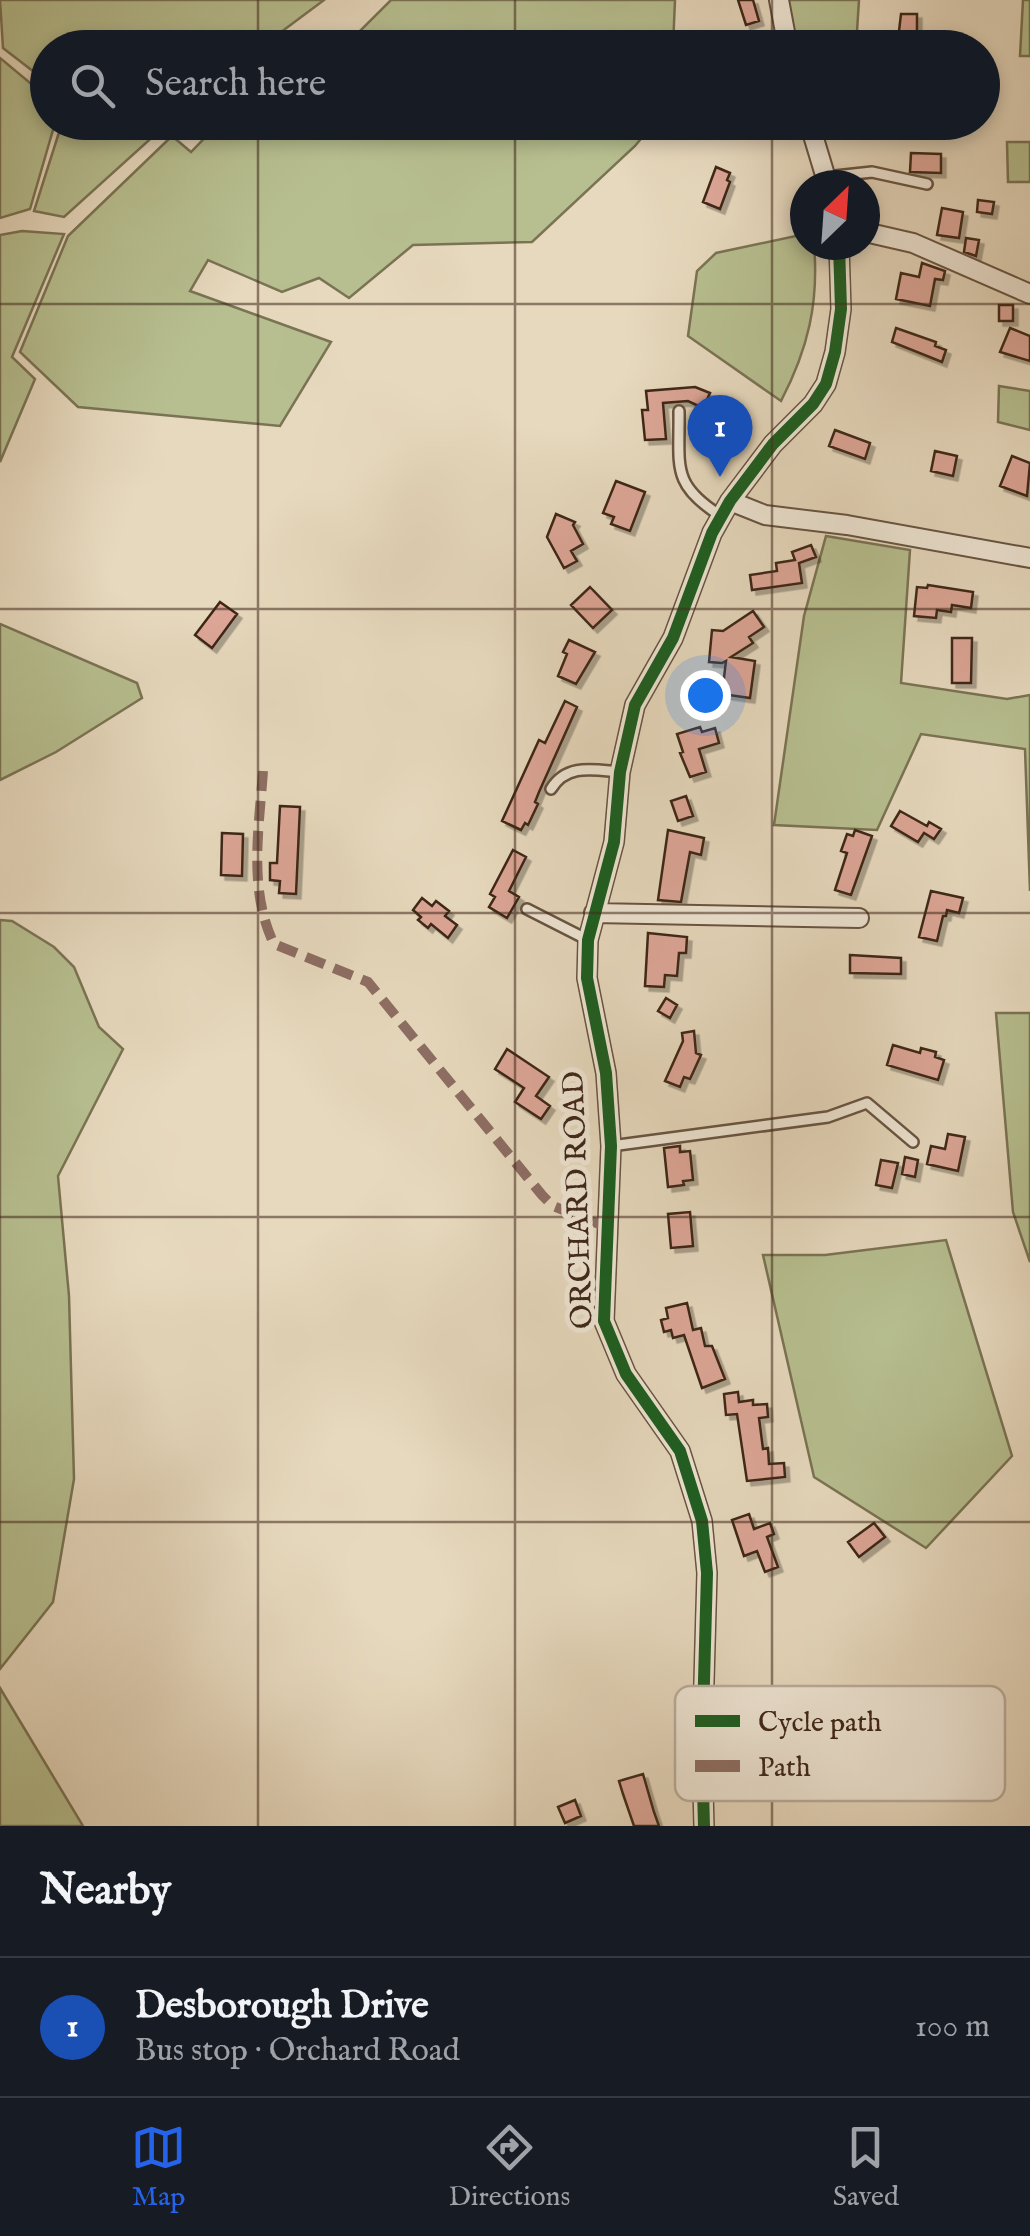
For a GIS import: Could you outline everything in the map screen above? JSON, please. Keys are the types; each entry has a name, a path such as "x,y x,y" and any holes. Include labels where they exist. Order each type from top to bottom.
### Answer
{"street":[{"path":"779,0 785,30"},
{"path":"814,140 824,170"},
{"path":"880,235 914,243 1030,294"},
{"name":"ORCHARD ROAD","path":"704,1686 707,1573 702,1521 680,1451 626,1374 604,1321 611,1146 606,1072 587,978 588,940 614,842 620,772 635,704 672,638 726,509 773,444 813,404 826,384 841,309 839,260"},
{"path":"726,509 847,525 1030,558"},
{"path":"594,913 859,918"},
{"name":"ORCHARD ROAD","path":"703,1801 704,1826"}],"lane":[{"path":"880,174 928,184"},
{"path":"678,411 682,478 694,499 726,509"},
{"path":"551,789 557,779 577,769 620,772"},
{"path":"527,909 588,940"},
{"path":"611,1146 828,1118 868,1103 912,1142"}],"green space":[{"path":"0,0 324,0 284,30 30,30 30,69 3,48"},
{"path":"391,0 675,0 674,30 361,30"},
{"path":"784,0 859,0 857,30 791,30"},
{"path":"1023,0 1030,0 1030,56 1020,56"},
{"path":"0,58 30,83 30,140 50,140 30,209 0,218"},
{"path":"56,140 149,140 64,217 34,211"},
{"path":"168,140 177,140 191,152 202,140 640,140 532,242 413,245 349,298 319,278 282,292 208,260 190,291 331,342 280,426 78,407 20,352 68,236"},
{"path":"1007,142 1030,142 1030,182 1008,182"},
{"path":"22,231 64,234 12,357 35,379 0,462 0,235"},
{"path":"790,237 790,260 815,260 810,325 781,401 688,336 697,271 716,253"},
{"path":"999,386 1030,391 1030,430 998,422"},
{"path":"826,536 910,550 901,683 1007,699 1030,695 1030,891 1025,749 921,734 877,830 774,825 804,616"},
{"path":"0,624 137,683 142,698 56,752 0,780"},
{"path":"0,920 12,921 54,947 74,967 99,1027 123,1049 58,1176 69,1296 74,1479 53,1602 0,1669"},
{"path":"996,1013 1030,1013 1030,1262 1013,1212"},
{"path":"946,1240 1012,1456 926,1548 814,1477 763,1255 825,1255"},
{"path":"0,1688 83,1826 0,1826"}],"building":[{"path":"738,0 753,0 759,21 746,25"},
{"path":"901,14 917,14 917,30 899,30"},
{"path":"911,153 941,154 941,173 910,172"},
{"path":"716,167 730,173 720,209 703,202"},
{"path":"978,200 994,202 992,214 977,212"},
{"path":"942,208 963,212 959,238 937,235"},
{"path":"966,238 979,240 976,256 964,252"},
{"path":"922,263 945,271 943,280 935,279 930,306 896,299 901,273 919,277"},
{"path":"999,305 1013,305 1013,321 999,321"},
{"path":"896,328 936,342 935,346 946,350 942,362 892,342"},
{"path":"1010,328 1030,336 1030,361 1000,352"},
{"path":"695,387 710,393 703,408 688,401 663,403 666,439 645,440 642,410 648,410 646,391"},
{"path":"835,430 870,443 865,459 829,446"},
{"path":"935,451 957,456 953,476 931,471"},
{"path":"1012,456 1030,463 1027,496 1000,486"},
{"path":"616,481 645,492 630,531 611,524 614,517 603,513"},
{"path":"556,514 575,522 583,544 571,551 577,561 564,568 547,537"},
{"path":"811,545 816,557 799,563 802,583 752,590 750,575 777,571 776,563 795,560 792,552"},
{"path":"590,587 612,610 593,628 571,605"},
{"path":"917,587 973,592 971,608 952,605 951,612 937,610 936,618 914,616"},
{"path":"220,602 237,614 212,648 195,635"},
{"path":"753,611 764,627 749,637 753,643 731,657 755,661 750,698 722,694 726,661 709,662 712,630 723,631"},
{"path":"952,638 972,638 971,683 952,683"},
{"path":"569,640 595,652 576,684 558,676"},
{"path":"565,701 577,707 539,792 535,802 538,804 528,825 525,823 521,830 502,821 539,740 545,743"},
{"path":"700,727 702,732 715,728 719,743 699,749 706,772 690,777 677,734"},
{"path":"686,796 693,816 678,821 671,801"},
{"path":"280,806 300,807 296,894 279,893 280,881 270,880 270,863 277,863"},
{"path":"900,811 941,829 934,839 924,833 918,842 891,826"},
{"path":"668,830 704,838 701,855 690,852 681,902 658,900"},
{"path":"855,830 872,836 851,895 835,890 847,853 841,851 847,834 853,836"},
{"path":"222,833 243,834 242,876 221,875"},
{"path":"513,850 526,857 509,891 519,897 507,918 489,907 495,897 490,894"},
{"path":"931,891 963,898 959,913 947,910 943,916 937,941 919,937"},
{"path":"422,898 432,906 436,901 449,911 445,916 457,925 448,938 431,924 428,928 418,920 421,917 413,910"},
{"path":"648,933 687,937 686,953 679,953 677,976 665,975 664,987 645,986"},
{"path":"850,955 901,958 901,974 850,973"},
{"path":"666,998 677,1005 670,1018 658,1011"},
{"path":"694,1031 696,1053 701,1055 690,1079 684,1077 680,1087 665,1081 683,1041 682,1033"},
{"path":"893,1045 920,1053 921,1048 936,1052 935,1057 944,1060 938,1080 887,1065"},
{"path":"507,1049 549,1077 536,1096 550,1106 541,1119 515,1102 524,1088 495,1069"},
{"path":"948,1134 965,1137 958,1171 927,1164 931,1146 945,1149"},
{"path":"680,1146 680,1152 690,1151 693,1180 668,1187 664,1148"},
{"path":"905,1157 918,1160 915,1177 902,1174"},
{"path":"881,1160 898,1163 892,1188 876,1185"},
{"path":"690,1212 693,1246 671,1248 668,1214"},
{"path":"687,1303 693,1330 701,1328 705,1346 712,1346 725,1379 702,1388 684,1335 673,1338 671,1330 664,1332 661,1320 668,1318 666,1308"},
{"path":"738,1392 739,1402 767,1404 768,1417 759,1418 763,1449 768,1448 769,1464 784,1463 785,1477 747,1481 737,1414 726,1415 724,1394"},
{"path":"749,1514 754,1529 770,1523 774,1534 767,1537 778,1567 765,1572 757,1551 744,1556 732,1520"},
{"path":"874,1523 885,1537 859,1557 848,1542"},
{"path":"643,1774 659,1826 634,1826 619,1781"},
{"path":"575,1800 581,1816 565,1823 558,1807"}],"marked path":[{"path":"263,771 258,881 274,944 368,982 542,1195 553,1206 609,1228"}],"cycle path":[{"path":"704,1686 707,1573 702,1521 680,1451 626,1374 604,1321 611,1146 606,1073 587,978 588,940 614,842 620,772 635,705 673,638 712,533 730,501 826,384 841,309 839,260"},
{"path":"703,1801 704,1826"}],"place":[{"name":"Desborough Drive","path":"720,477"}]}
